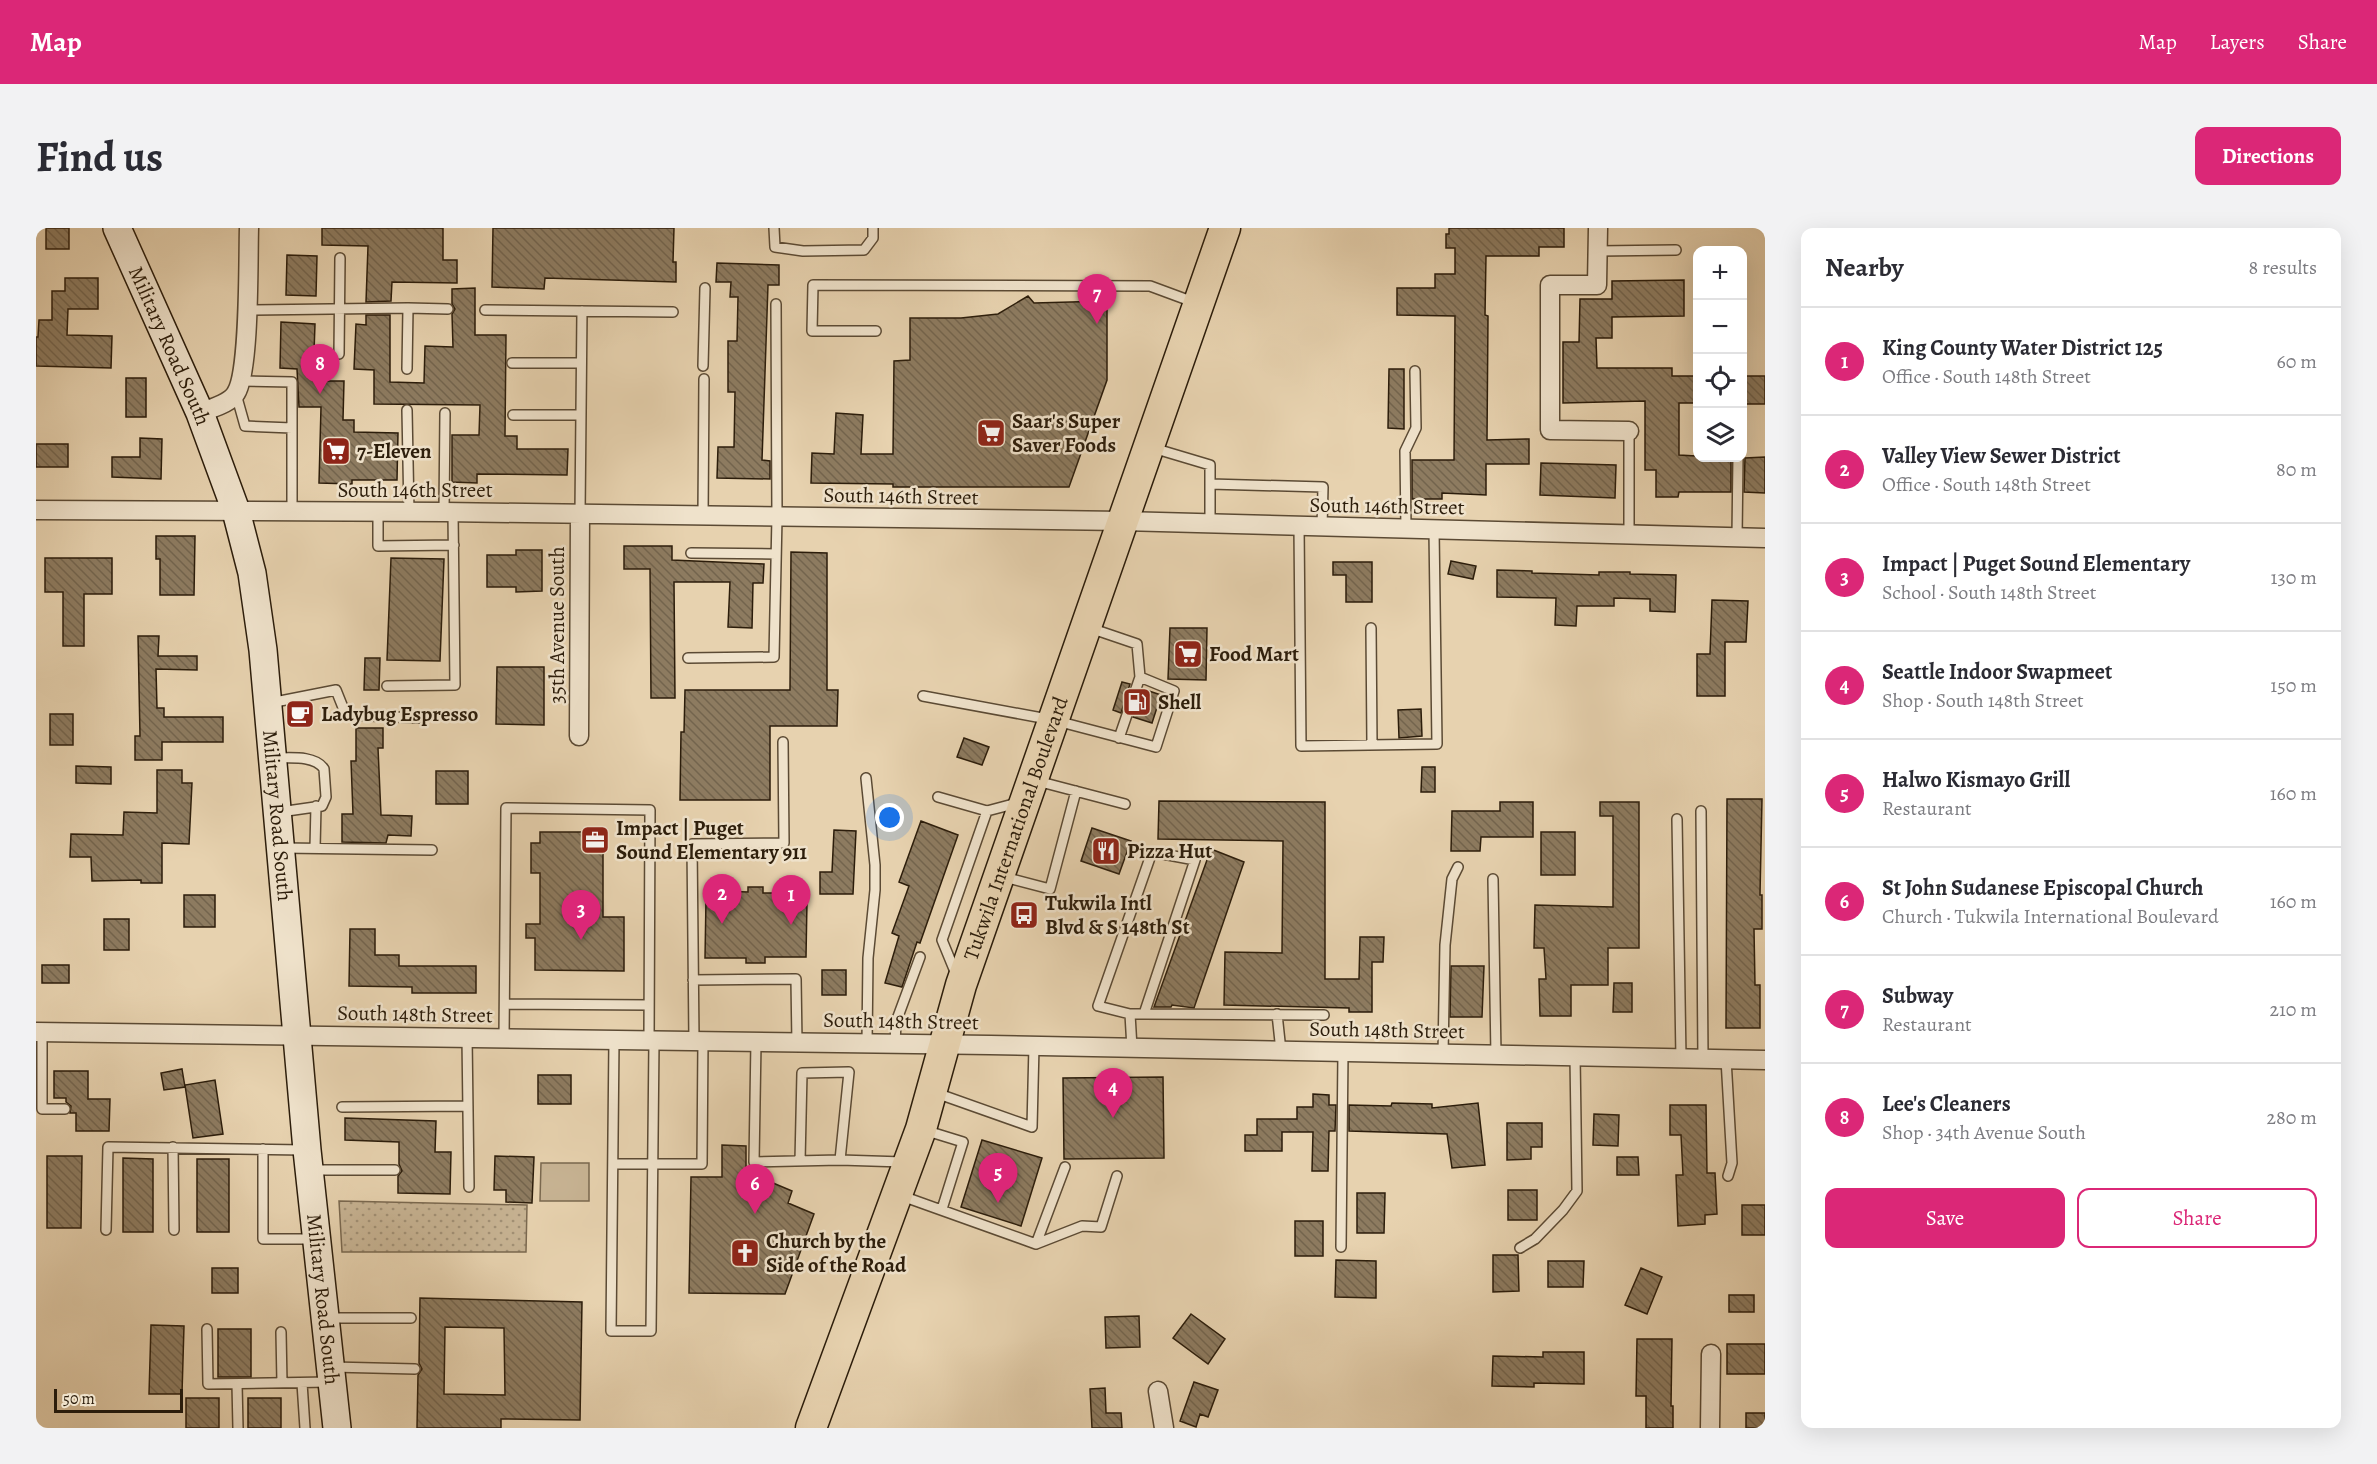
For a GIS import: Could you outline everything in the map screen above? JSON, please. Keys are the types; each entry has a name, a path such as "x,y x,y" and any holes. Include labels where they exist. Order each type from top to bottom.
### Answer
{"main road":[{"name":"Tukwila International Boulevard","path":"811,1428 921,1129 961,986 1225,228"}],"street":[{"name":"Military Road South","path":"117,228 200,413 236,511 252,573 268,704 308,1160 337,1428"},
{"path":"200,413 223,404 238,387 244,354 249,228"},
{"path":"1598,228 1597,285 1550,285 1550,430 1629,431"},
{"name":"South 146th Street","path":"36,510 449,512 1122,521 1765,538"},
{"name":"35th Avenue South","path":"579,736 580,514"},
{"name":"South 148th Street","path":"39,1032 867,1043 1765,1060"},
{"path":"1710,1428 1711,1354"},
{"path":"1158,1392 1164,1428"}],"lane":[{"path":"774,228 775,247 803,251 864,250 873,238 873,228"},
{"path":"1598,251 1676,250"},
{"path":"339,354 340,258"},
{"path":"876,331 812,331 813,285 1150,286 1198,304"},
{"path":"703,366 705,288"},
{"path":"688,658 774,657 777,517 776,304"},
{"path":"406,369 408,308"},
{"path":"246,310 448,309"},
{"path":"485,310 673,312"},
{"path":"580,514 582,311"},
{"path":"512,363 581,363"},
{"path":"1406,529 1405,451 1416,428 1415,371"},
{"path":"703,516 704,379"},
{"path":"292,428 244,426 238,387 292,382 292,428 292,512"},
{"path":"407,410 409,513"},
{"path":"387,686 455,685 454,545 449,512 444,413"},
{"path":"513,415 581,415"},
{"path":"1629,431 1629,535"},
{"path":"1148,446 1210,465 1210,524"},
{"path":"1737,537 1738,462"},
{"path":"1210,484 1323,487 1322,527"},
{"path":"378,512 378,546 454,545"},
{"path":"1299,526 1301,746 1437,744 1434,530"},
{"path":"691,553 776,554"},
{"path":"1085,627 1137,644 1139,682 1119,738"},
{"path":"1371,628 1372,745"},
{"path":"923,696 1053,720 1156,747 1174,691 1139,682"},
{"path":"268,704 336,690 346,715 420,718"},
{"path":"613,1164 702,1164 698,1041 693,980 692,844 784,843 783,742"},
{"path":"273,758 303,759 322,765 324,769 326,797 322,806 278,812"},
{"path":"866,778 875,865 875,890 868,958 867,1043"},
{"path":"938,797 987,811 1029,790 1076,791 1125,804"},
{"path":"999,875 1050,889 1076,791"},
{"path":"315,848 316,806"},
{"path":"504,1038 506,808 650,810 649,1005 653,1163 651,1331 611,1331 614,1040"},
{"path":"961,986 942,940 987,811"},
{"path":"1701,811 1703,1059"},
{"path":"1677,819 1681,1058"},
{"path":"281,848 432,850"},
{"path":"1144,1014 1195,860 1152,852 1098,1006 1130,1014 1324,1015"},
{"path":"1443,1054 1445,945 1452,879 1458,867"},
{"path":"1493,879 1496,1054"},
{"path":"896,1044 896,1022 920,957"},
{"path":"693,980 796,980 797,1042"},
{"path":"505,1004 649,1005"},
{"path":"1130,1014 1132,1048"},
{"path":"1278,1014 1281,1051"},
{"path":"39,1032 42,1109 65,1109"},
{"path":"467,1037 469,1187"},
{"path":"756,1042 754,1162 840,1160 908,1162"},
{"path":"931,1092 1032,1127 1034,1046"},
{"path":"1341,1247 1343,1052"},
{"path":"1520,1248 1535,1239 1563,1210 1577,1191 1575,1056"},
{"path":"1726,1059 1731,1163 1728,1176"},
{"path":"800,1161 802,1073 849,1072 840,1160"},
{"path":"342,1107 468,1106"},
{"path":"921,1129 963,1142 942,1209"},
{"path":"106,1230 108,1147 263,1149 308,1160 395,1170"},
{"path":"173,1147 174,1230"},
{"path":"263,1149 263,1239 316,1239"},
{"path":"1036,1244 1065,1167"},
{"path":"897,1194 1036,1244 1082,1226 1101,1227 1117,1176"},
{"path":"325,1318 411,1318"},
{"path":"207,1329 207,1384 302,1383 331,1375 416,1369"},
{"path":"281,1332 282,1383"},
{"path":"237,1383 238,1428"},
{"path":"302,1383 305,1428"}],"shaded area":[{"path":"541,1163 589,1163 589,1201 540,1201"},
{"path":"339,1201 527,1205 526,1252 342,1252"}],"building":[{"path":"46,228 69,228 69,249 46,249"},
{"path":"322,228 443,228 443,260 457,260 457,283 392,282 391,301 366,302 368,246 322,245"},
{"path":"493,228 674,228 673,262 676,262 676,282 545,278 544,289 492,287"},
{"path":"1449,228 1564,228 1564,247 1539,247 1539,256 1486,256 1487,440 1529,439 1529,464 1486,464 1486,495 1442,493 1442,499 1412,499 1412,460 1454,460 1455,316 1397,315 1397,288 1435,288 1435,274 1455,274 1455,248 1446,248 1446,234 1449,234"},
{"path":"287,255 317,256 316,296 286,295"},
{"path":"717,263 779,265 779,285 768,285 762,460 770,461 770,479 717,478 718,447 734,447 735,392 728,392 728,341 737,341 738,297 730,297 731,282 716,282"},
{"path":"65,278 98,278 98,309 68,309 67,335 112,336 111,368 36,366 36,337 38,337 39,320 52,320 52,291 65,291"},
{"path":"1684,280 1684,316 1612,317 1612,338 1596,338 1597,368 1672,368 1672,376 1693,376 1693,403 1679,403 1679,455 1693,456 1693,462 1731,462 1731,492 1679,492 1678,497 1656,497 1656,470 1645,470 1645,401 1563,403 1563,342 1579,342 1580,299 1612,299 1612,281"},
{"path":"475,288 475,335 506,335 505,436 517,436 517,449 568,449 567,475 477,474 477,483 452,482 452,435 479,435 480,405 374,404 374,370 354,369 356,324 366,325 366,315 390,315 390,382 424,383 425,346 453,347 452,314 455,309 452,304 452,289"},
{"name":"Saar's Super Saver Foods","path":"1028,296 1034,303 1107,301 1107,380 1069,487 893,487 893,484 811,483 812,453 834,454 836,413 863,415 861,454 893,454 894,361 910,360 910,318 961,318 998,314"},
{"path":"281,322 315,324 313,381 344,381 343,420 354,420 354,432 398,433 397,480 352,480 352,484 319,483 321,407 299,407 297,369 280,368"},
{"path":"1389,369 1404,369 1404,429 1388,428"},
{"path":"1747,376 1765,376 1765,404 1747,404"},
{"path":"126,378 146,378 146,417 126,417"},
{"path":"140,438 162,439 161,479 112,477 112,457 140,457"},
{"path":"36,444 68,444 68,467 36,467"},
{"path":"1765,457 1765,493 1744,492 1747,458"},
{"path":"1541,463 1616,465 1615,498 1540,495"},
{"path":"156,536 195,536 194,595 160,595 160,559 156,559"},
{"path":"624,546 672,546 672,560 764,564 763,583 753,583 752,628 728,627 730,582 674,582 675,698 651,698 650,569 624,569"},
{"path":"516,550 542,550 542,591 516,592 516,587 487,587 487,555 516,555"},
{"path":"791,552 827,553 827,690 838,690 837,726 770,726 770,800 680,800 681,732 684,732 685,690 790,690"},
{"path":"45,558 112,558 112,594 84,594 84,646 63,646 63,592 45,592"},
{"path":"391,558 444,559 440,661 387,660"},
{"path":"1451,561 1476,566 1473,579 1448,574"},
{"path":"1333,562 1372,562 1372,602 1346,602 1346,575 1333,575"},
{"path":"1497,570 1599,575 1599,572 1630,572 1630,574 1676,575 1675,612 1650,611 1650,599 1614,598 1614,606 1577,606 1576,626 1555,625 1556,598 1497,597"},
{"path":"1712,600 1748,601 1746,642 1725,642 1725,696 1697,696 1697,654 1710,654"},
{"name":"Food Mart","path":"1170,628 1207,628 1206,680 1168,679"},
{"path":"138,636 159,636 158,656 197,656 197,670 156,669 157,708 164,708 164,717 223,717 223,742 162,742 162,760 135,760 135,736 140,736"},
{"path":"365,658 380,658 379,690 364,690"},
{"path":"497,667 544,667 544,725 496,724"},
{"path":"1122,682 1130,684 1121,713 1113,710"},
{"path":"1143,689 1161,695 1152,723 1133,717"},
{"path":"1421,709 1422,736 1399,738 1398,710"},
{"path":"50,714 73,714 73,745 50,745"},
{"path":"356,728 383,728 383,748 378,748 381,815 412,816 411,836 388,835 386,843 342,842 342,814 353,814 351,761 356,761"},
{"path":"964,738 989,747 982,765 957,757"},
{"path":"76,766 111,767 111,784 76,783"},
{"path":"1422,767 1435,767 1435,792 1421,792"},
{"path":"157,770 182,770 182,783 192,783 189,844 162,843 162,883 141,883 141,880 92,881 91,857 70,857 71,834 123,835 124,812 157,813"},
{"path":"436,771 468,771 468,804 436,804"},
{"path":"1727,799 1762,799 1760,895 1762,895 1762,929 1754,929 1755,985 1760,985 1760,1028 1726,1028"},
{"path":"1159,801 1325,802 1325,979 1359,979 1360,937 1384,937 1383,962 1372,962 1372,1012 1349,1012 1349,1008 1224,1005 1225,952 1282,953 1283,841 1158,839"},
{"path":"1500,802 1533,802 1533,837 1481,837 1480,851 1451,851 1452,811 1500,811"},
{"path":"1600,802 1639,802 1639,948 1608,948 1608,985 1571,985 1571,1016 1540,1016 1539,979 1546,979 1544,948 1534,948 1535,905 1613,907 1613,816 1600,816"},
{"path":"921,821 958,835 902,987 885,983 899,936 892,933 909,886 899,882"},
{"name":"Pizza Hut","path":"1092,828 1131,841 1119,874 1081,861"},
{"path":"834,830 856,831 853,894 820,894 820,872 832,872"},
{"path":"540,832 603,832 603,917 624,917 624,971 535,970 535,938 526,938 526,924 540,924 540,873 531,873 531,843 540,843"},
{"path":"1541,832 1575,832 1575,875 1541,875"},
{"path":"1211,849 1244,862 1194,1008 1172,1005 1171,1007 1154,1007"},
{"path":"748,887 763,887 763,893 789,893 789,900 807,901 806,957 765,957 765,963 746,963 746,958 705,958 706,899 720,899 721,891 748,892"},
{"path":"184,895 215,895 215,927 184,927"},
{"path":"104,919 129,919 129,950 104,950"},
{"path":"350,929 375,929 375,955 399,955 399,966 476,966 476,993 412,993 412,987 349,986"},
{"path":"42,965 69,965 69,983 42,983"},
{"path":"1451,966 1484,966 1482,1017 1450,1017"},
{"path":"822,970 846,970 846,995 822,995"},
{"path":"1614,983 1632,983 1632,1012 1613,1012"},
{"path":"182,1069 185,1087 164,1090 161,1073"},
{"path":"54,1071 88,1071 88,1099 110,1099 109,1131 76,1131 76,1113 70,1113 71,1106 66,1102 66,1098 54,1098"},
{"path":"538,1075 571,1075 571,1104 538,1104"},
{"path":"1163,1077 1164,1158 1064,1159 1063,1078"},
{"path":"215,1080 223,1134 193,1138 185,1085"},
{"path":"1313,1094 1329,1095 1329,1105 1336,1105 1335,1131 1329,1131 1328,1171 1312,1171 1313,1132 1282,1132 1282,1151 1245,1151 1245,1135 1257,1135 1257,1119 1297,1119 1297,1107 1313,1107"},
{"path":"1392,1103 1432,1104 1432,1108 1478,1103 1485,1165 1452,1168 1447,1134 1349,1131 1349,1105 1391,1106"},
{"path":"1670,1105 1706,1105 1707,1173 1715,1173 1717,1214 1705,1215 1705,1224 1678,1226 1676,1175 1683,1175 1681,1135 1670,1135"},
{"path":"1594,1114 1619,1115 1618,1146 1593,1145"},
{"path":"345,1118 436,1121 435,1152 451,1152 450,1194 398,1193 398,1176 402,1171 399,1164 399,1142 345,1140"},
{"path":"1507,1123 1542,1123 1542,1147 1531,1147 1531,1159 1507,1160"},
{"path":"982,1140 1042,1158 1021,1226 961,1207"},
{"name":"Church by the Side of the Road","path":"722,1145 746,1146 746,1180 766,1180 792,1191 788,1203 814,1214 785,1294 689,1293 691,1177 722,1177"},
{"path":"47,1156 82,1156 81,1228 47,1228"},
{"path":"495,1156 534,1157 532,1203 506,1202 506,1190 494,1190"},
{"path":"1617,1157 1638,1157 1639,1175 1617,1175"},
{"path":"123,1158 153,1159 153,1232 123,1232"},
{"path":"197,1159 229,1159 229,1232 197,1232"},
{"path":"1508,1190 1537,1190 1537,1220 1508,1220"},
{"path":"1357,1193 1385,1193 1384,1233 1357,1233"},
{"path":"1742,1205 1765,1205 1765,1235 1742,1235"},
{"path":"1295,1221 1323,1221 1323,1256 1295,1256"},
{"path":"1493,1255 1518,1255 1519,1291 1493,1292"},
{"path":"1336,1260 1376,1261 1376,1298 1335,1297"},
{"path":"1548,1261 1584,1261 1583,1287 1548,1287"},
{"path":"212,1268 238,1268 238,1293 212,1293"},
{"path":"1641,1268 1662,1277 1647,1314 1625,1305"},
{"path":"1729,1295 1754,1295 1754,1312 1729,1312"},
{"path":"420,1298 582,1302 580,1420 501,1419 501,1428 417,1428 418,1375 422,1369 419,1363","holes":["445,1327 504,1328 505,1395 444,1394"]},
{"path":"1191,1314 1225,1339 1208,1364 1173,1338"},
{"path":"1139,1316 1140,1347 1106,1348 1105,1317"},
{"path":"151,1325 184,1326 182,1394 149,1394"},
{"path":"218,1329 251,1329 251,1377 218,1377"},
{"path":"1637,1339 1672,1339 1673,1428 1646,1428 1646,1396 1636,1396"},
{"path":"1727,1344 1765,1344 1765,1374 1727,1374"},
{"path":"1543,1352 1584,1352 1584,1384 1534,1383 1534,1387 1492,1386 1493,1356 1543,1357"},
{"path":"1194,1382 1218,1390 1208,1417 1200,1414 1196,1427 1180,1421"},
{"path":"1105,1388 1106,1413 1121,1413 1122,1428 1092,1428 1090,1389"},
{"path":"186,1398 219,1398 219,1428 186,1428"},
{"path":"248,1398 281,1398 281,1428 248,1428"},
{"path":"1746,1413 1765,1413 1765,1428 1746,1428"}],"place":[{"name":"Subway","path":"1097,324"},
{"name":"Lee's Cleaners","path":"320,394"},
{"name":"Saar's Super Saver Foods","path":"991,433"},
{"name":"7-Eleven","path":"336,451"},
{"name":"Food Mart","path":"1188,654"},
{"name":"Shell","path":"1137,702"},
{"name":"Ladybug Espresso","path":"300,714"},
{"name":"Impact | Puget Sound Elementary 911","path":"595,840"},
{"name":"Pizza Hut","path":"1106,851"},
{"name":"Tukwila Intl Blvd & S 148th St","path":"1024,915"},
{"name":"Valley View Sewer District","path":"722,924"},
{"name":"King County Water District 125","path":"791,925"},
{"name":"Impact | Puget Sound Elementary","path":"581,940"},
{"name":"Seattle Indoor Swapmeet","path":"1113,1118"},
{"name":"Halwo Kismayo Grill","path":"998,1203"},
{"name":"St John Sudanese Episcopal Church","path":"755,1214"},
{"name":"Church by the Side of the Road","path":"745,1253"}]}
